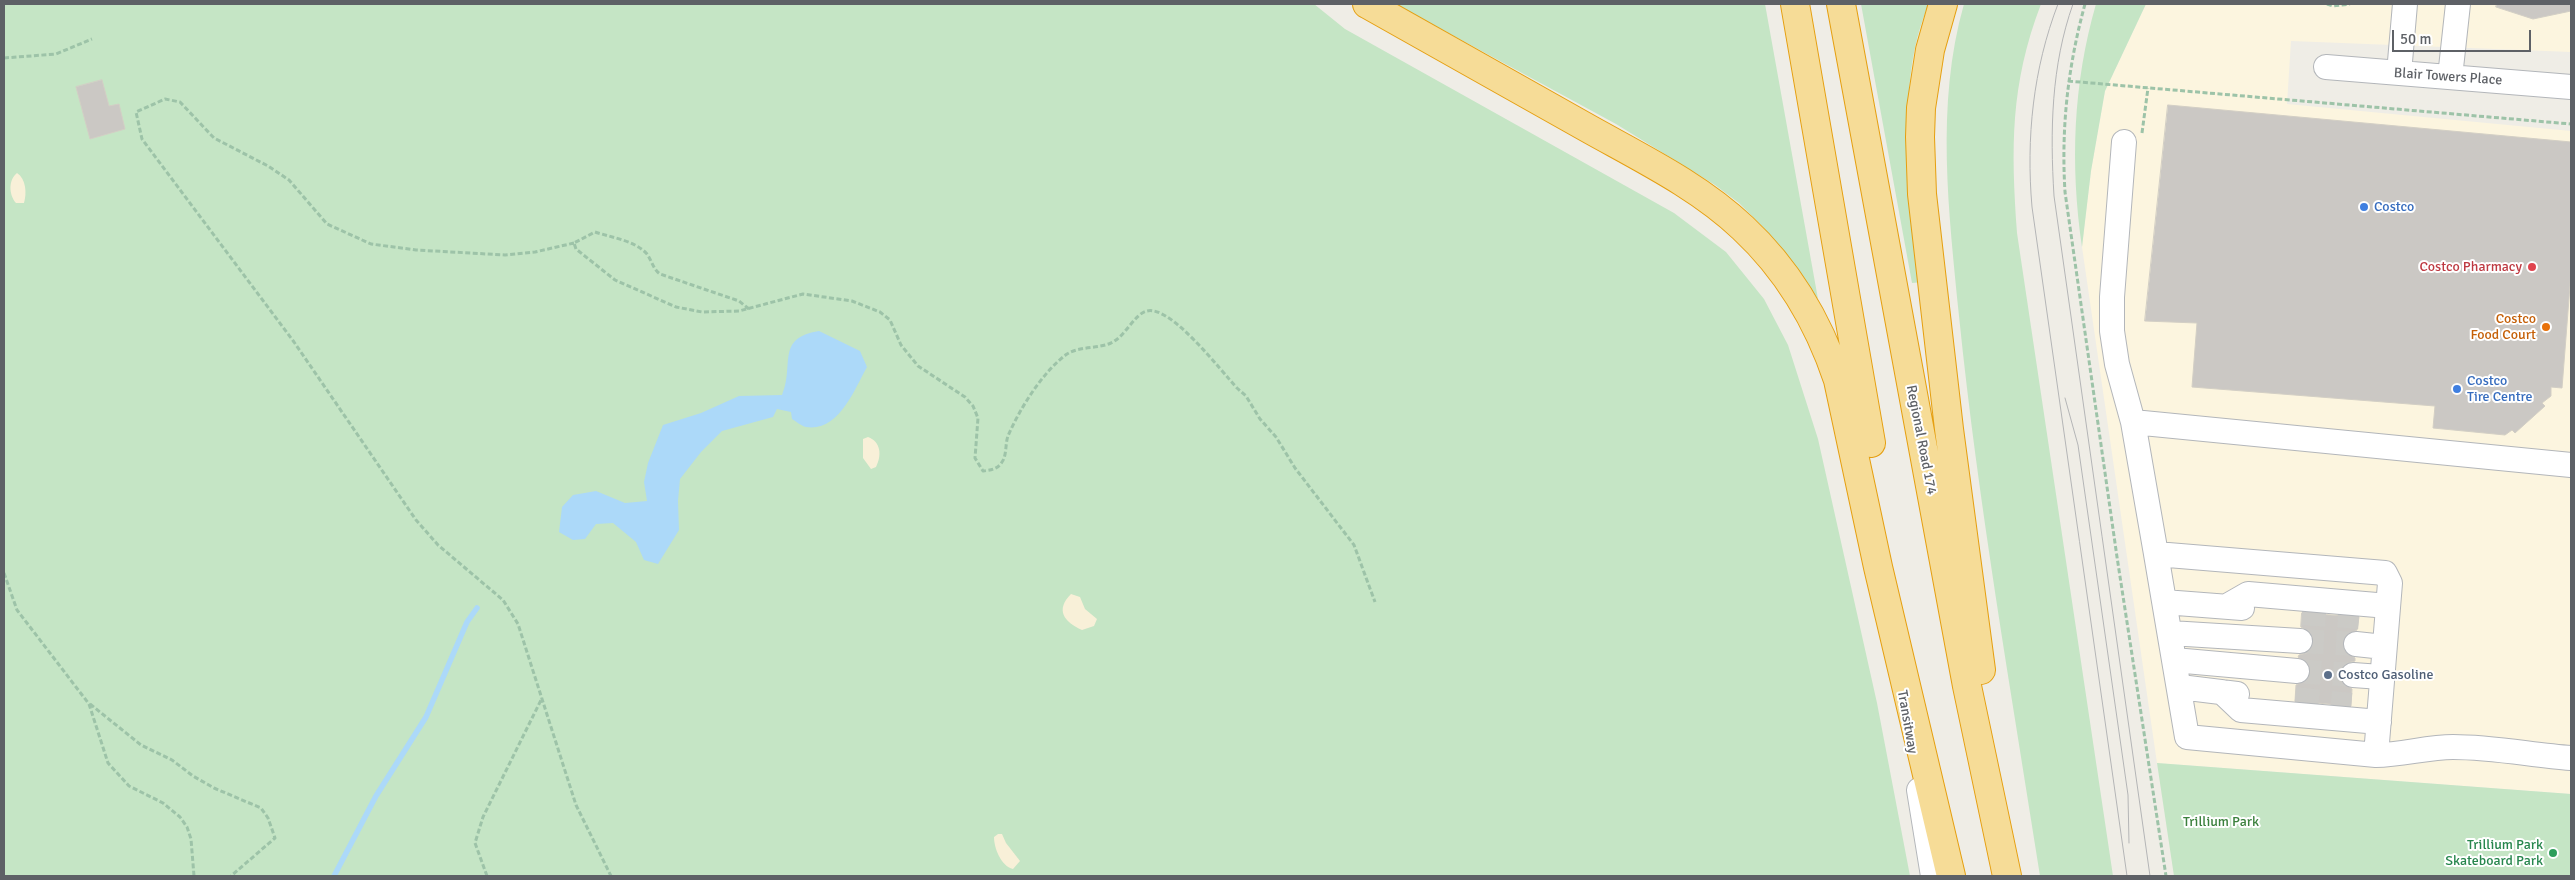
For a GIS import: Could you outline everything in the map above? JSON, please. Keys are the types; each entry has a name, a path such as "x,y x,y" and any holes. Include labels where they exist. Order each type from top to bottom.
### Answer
{"highway":[{"path":"1367,4 1688,187 1726,214 1757,241 1788,279 1804,303 1830,355 1846,412 1878,567 1951,876"},
{"path":"1795,4 1853,348 1951,876"},
{"name":"Regional Road 174","path":"1841,4 1967,686 2005,867"},
{"path":"1943,4 1930,50 1921,108 1922,194 2005,867"}],"street":[{"path":"2399,73 2405,4"},
{"path":"2450,77 2458,4"},
{"name":"Blair Towers Place","path":"2326,67 2571,87"},
{"path":"2124,142 2112,297 2112,331 2117,364 2133,422 2180,687 2187,737 2376,755 2393,755 2428,748 2453,747 2571,758"},
{"path":"2133,422 2571,465"},
{"path":"2156,554 2385,573 2390,583 2376,755"},
{"name":"Transitway","path":"1878,567 1933,876"},
{"path":"2227,606 2248,594 2387,613"},
{"path":"2164,602 2302,613"},
{"path":"2359,617 2387,613"},
{"path":"2170,633 2300,641"},
{"path":"2356,644 2384,647"},
{"path":"2174,660 2297,671"},
{"path":"2353,675 2382,677"},
{"path":"2180,687 2295,699"},
{"path":"2222,692 2241,710 2380,715"},
{"path":"2351,705 2380,715"}],"path":[{"path":"2085,4 2068,81 2063,150 2068,211 2117,557 2166,876"},
{"path":"2327,4 2333,6 2350,4"},
{"path":"4,58 56,54 92,39"},
{"path":"2068,81 2571,124"},
{"path":"2124,142 2142,135 2148,88"},
{"path":"611,876 576,806 518,624 503,600 438,545 416,520 294,342 142,139 136,112 165,99 180,102 214,138 268,166 289,180 327,224 371,244 416,250 505,255 535,252 574,243 595,232 636,246 647,254 655,271 660,274 739,301 750,309"},
{"path":"574,243 576,249 615,280 676,307 702,312 750,309 803,294 852,301 880,312 890,320 901,346 918,366 965,398 973,406 978,418 975,458 983,472 995,470 1003,461 1007,439 1021,408 1042,380 1067,354 1078,349 1102,346 1112,342 1122,336 1138,317 1147,311 1158,311 1169,317 1187,334 1246,396 1260,419 1276,437 1296,468 1354,545 1375,602"},
{"path":"4,573 17,610 89,704 141,745 172,760 192,776 214,788 260,808 268,818 275,838 231,876"},
{"path":"487,876 475,843 483,817 542,698"},
{"path":"89,704 108,763 129,786 163,803 180,817 187,827 191,839 194,876"}],"shaded area":[{"path":"2146,4 2571,4 2571,52 2291,41 2287,104 2571,131 2571,794 2157,763 2082,247 2091,171 2105,91"}],"green space":[{"path":"4,4 1314,4 1345,29 1674,213 1726,252 1764,299 1788,345 1818,439 1877,703 1910,876 4,876"},
{"path":"1395,4 1765,4 1818,299 1763,227 1739,203 1715,185 1616,124"},
{"path":"1861,4 1929,4 1918,36 1911,70 1909,105 1911,178 1924,282 1912,283"},
{"path":"1964,4 2041,4 2023,62 2015,117 2014,173 2017,233 2113,876 2040,876 1976,456 1951,238 1947,120 1955,42"},
{"path":"2096,4 2146,4 2105,91 2091,171 2082,247 2076,185 2076,124 2082,64"},
{"name":"Trillium Park","path":"2157,763 2571,794 2571,876 2174,876"}],"sand":[{"path":"17,173 25,187 24,203 16,203 10,188 12,180"},
{"path":"868,437 876,442 880,454 876,467 871,469 863,458 863,439"},
{"path":"1071,594 1080,597 1085,609 1097,619 1094,626 1082,630 1066,619 1063,605"},
{"path":"1002,834 1006,843 1020,861 1013,869 1005,864 997,851 994,837"}],"water":[{"path":"819,331 860,351 867,367 844,408 828,423 818,427 806,427 792,419 791,412 777,409 773,417 722,431 701,452 680,479 678,501 679,530 658,564 644,560 636,542 613,523 596,524 585,539 573,540 559,532 562,507 573,495 596,491 625,503 647,501 644,482 648,463 663,425 701,413 739,396 782,395 786,384 791,346 796,340 805,335"}],"building":[{"path":"2497,4 2571,4 2571,11 2533,19 2496,7"},
{"path":"102,80 109,106 119,104 125,129 90,139 76,87"},
{"name":"Costco","path":"2168,105 2571,142 2571,273 2562,388 2551,387 2551,396 2542,403 2545,406 2515,433 2512,430 2505,435 2433,428 2435,406 2192,387 2197,323 2145,321"},
{"path":"2302,613 2359,617 2357,630 2345,636 2342,643 2344,650 2355,658 2355,661 2347,663 2339,674 2341,681 2352,689 2351,706 2295,701 2296,685 2308,679 2311,672 2309,665 2298,657 2307,653 2314,642 2312,634 2301,627"}],"waterway":[{"path":"334,876 376,796 426,717 467,622 477,608"}],"tunnel":[{"path":"2302,613 2359,617"},
{"path":"2300,641 2356,644"},
{"path":"2297,671 2353,675"},
{"path":"2295,699 2351,705"}],"tram line":[{"path":"2058,4 2049,29 2033,104 2030,155 2032,207 2127,876"},
{"path":"2073,4 2060,51 2056,75 2052,123 2054,196 2150,876"},
{"path":"2065,398 2078,445 2128,795 2129,843"}],"place":[{"name":"Costco","path":"2364,207"},
{"name":"Costco Pharmacy","path":"2532,267"},
{"name":"Costco Food Court","path":"2546,327"},
{"name":"Costco Tire Centre","path":"2457,389"},
{"name":"Costco Gasoline","path":"2328,675"},
{"name":"Trillium Park Skateboard Park","path":"2553,853"}]}
